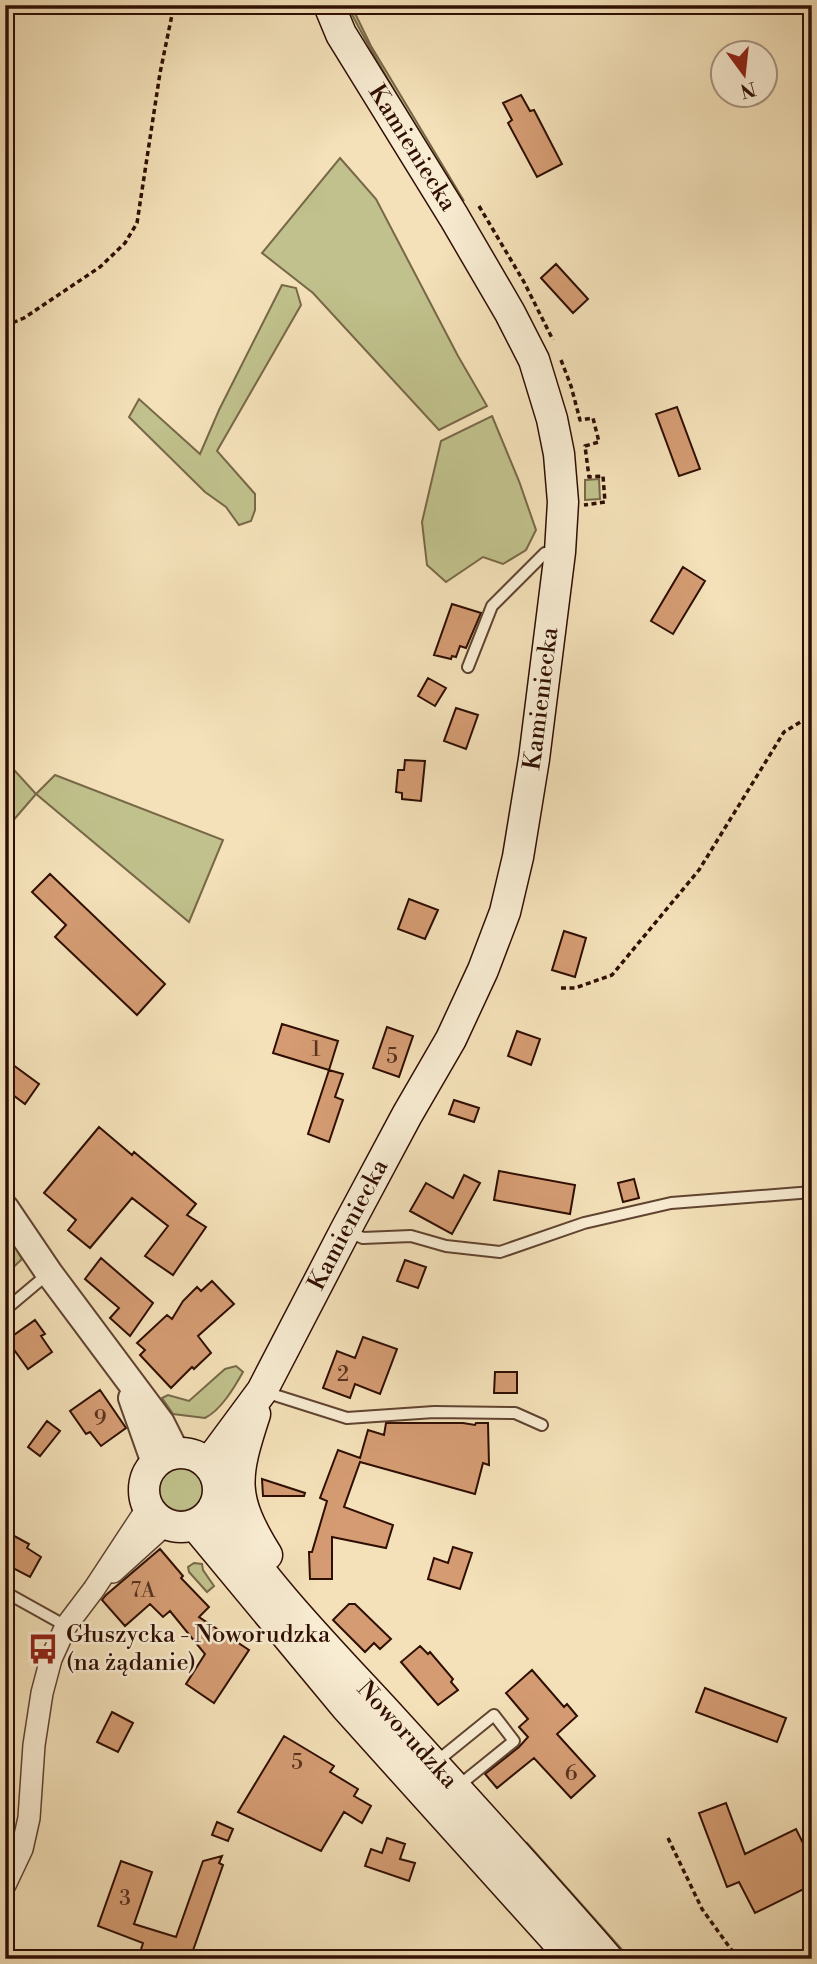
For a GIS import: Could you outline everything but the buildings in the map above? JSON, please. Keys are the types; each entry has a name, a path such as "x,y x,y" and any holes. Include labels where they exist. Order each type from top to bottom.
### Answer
{"main road":[{"name":"Kamieniecka","path":"183,1459 229,1413 262,1391 407,1115 451,1039 483,970 505,912 518,857 534,759 560,552 563,502 559,454 552,419 534,360 454,217 341,34 329,5"},
{"path":"262,1391 240,1461 242,1507 253,1532 313,1631"},
{"path":"183,1459 215,1473 218,1496 181,1516 145,1496 145,1484 148,1473 183,1459"},
{"name":"Noworudzka","path":"181,1516 236,1541 276,1592 608,1959"},
{"name":"Noworudzka","path":"181,1516 346,1707 573,1959"}],"street":[{"path":"5,1208 183,1459"},
{"path":"5,1885 22,1849 29,1818 34,1745 42,1693 51,1659 66,1626 94,1589 181,1516"}],"lane":[{"path":"468,667 492,606 545,553 560,552"},
{"path":"345,1231 363,1238 411,1236 446,1246 500,1252 584,1223 671,1203 812,1192"},
{"path":"5,1310 49,1273"},
{"path":"262,1391 346,1418 434,1412 515,1413 542,1425"},
{"path":"5,1592 66,1626"},
{"path":"434,1764 494,1715 514,1741 456,1788"}],"path":[{"path":"5,326 23,318 100,267 125,243 137,223 160,73 174,5"},
{"path":"561,988 575,988 612,975 699,870 784,732 812,715"},
{"path":"5,791 11,797"},
{"path":"668,1838 702,1909 738,1959"}],"green space":[{"path":"347,5 351,5 371,46 464,201 401,102"},
{"path":"340,158 376,199 487,406 439,430 313,293 262,253"},
{"path":"282,285 296,288 301,305 217,451 255,494 255,510 251,521 239,525 226,507 205,492 129,417 139,399 200,454 219,410"},
{"path":"492,416 536,530 526,550 503,564 483,557 446,582 427,565 422,522 441,441"},
{"path":"599,479 600,499 585,500 585,480"},
{"path":"5,760 36,794 5,830"},
{"path":"55,775 223,840 189,922 36,794"},
{"path":"5,1230 22,1259 5,1275"},
{"path":"236,1366 243,1372 222,1404 205,1418 173,1414 162,1398 168,1395 189,1401 225,1369"},
{"path":"181,1467 197,1473 203,1489 197,1505 181,1511 165,1505 159,1489 165,1473"},
{"path":"194,1563 202,1564 214,1586 207,1592 189,1572 188,1567"},
{"path":"527,1843 630,1959 621,1959 524,1846"}],"place":[{"name":"Głuszycka - Noworudzka (na żądanie)","path":"43,1649"}]}
